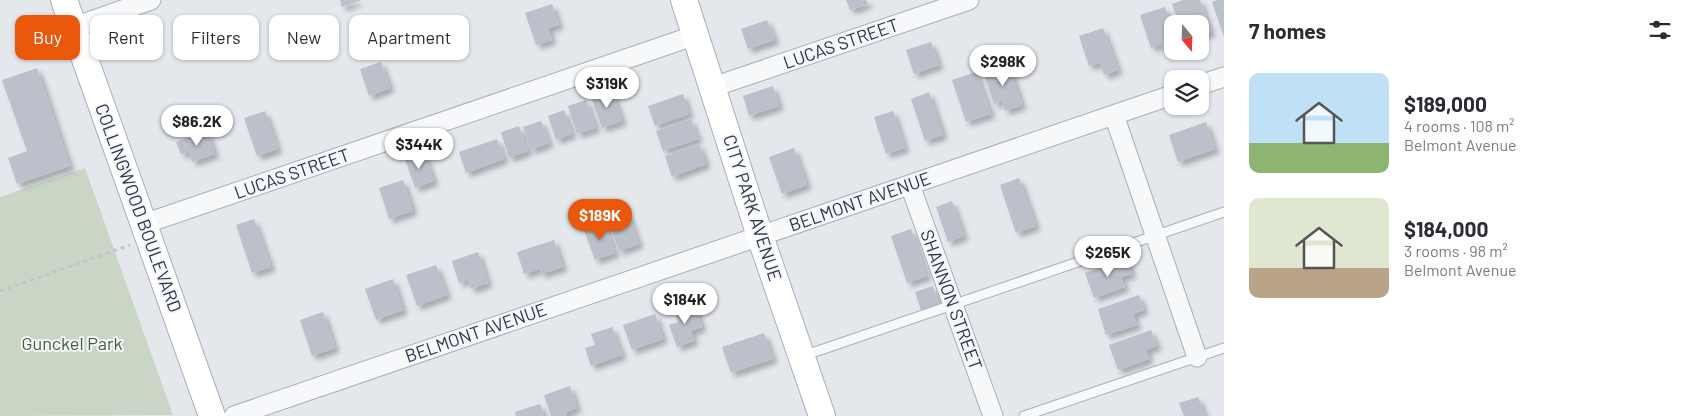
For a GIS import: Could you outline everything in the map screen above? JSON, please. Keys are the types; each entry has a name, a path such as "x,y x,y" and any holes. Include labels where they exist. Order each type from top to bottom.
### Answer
{"street":[{"name":"COLLINGWOOD BOULEVARD","path":"64,0 70,15"},
{"path":"80,25 151,0"},
{"name":"CITY PARK AVENUE","path":"684,0 760,236 822,416"},
{"name":"LUCAS STREET","path":"713,87 969,0"},
{"name":"LUCAS STREET","path":"147,231 696,35"},
{"name":"COLLINGWOOD BOULEVARD","path":"80,44 212,416"},
{"path":"1209,82 1224,77"},
{"name":"BELMONT AVENUE","path":"234,416 1164,98"},
{"path":"1114,115 1197,357"},
{"name":"SHANNON STREET","path":"910,185 993,416"}],"lane":[{"path":"802,356 1224,212"},
{"path":"1024,416 1224,348"}],"path":[{"path":"0,291 147,231"}],"green space":[{"name":"Gunckel Park","path":"85,168 173,415 0,416 0,197"}],"building":[{"path":"340,0 361,0 342,7"},
{"path":"846,0 866,0 868,4 850,10"},
{"path":"1183,0 1200,0 1205,15 1176,15 1172,4"},
{"path":"1224,0 1224,37 1212,2"},
{"path":"552,4 559,25 548,28 552,40 536,45 525,13"},
{"path":"1165,7 1168,15 1164,15 1164,52 1161,44 1151,48 1140,15"},
{"path":"767,20 775,40 748,49 741,29"},
{"path":"1103,28 1118,70 1104,75 1100,63 1089,66 1079,36"},
{"path":"931,42 939,65 914,74 906,50"},
{"path":"381,62 390,88 369,96 360,69"},
{"path":"1008,63 1022,105 1005,111 1002,101 994,104 983,71"},
{"path":"37,68 70,166 17,184 8,158 27,151 2,80"},
{"path":"976,72 991,114 966,122 952,80"},
{"path":"773,86 779,106 749,116 743,96"},
{"path":"612,90 622,121 602,128 591,97"},
{"path":"929,92 943,135 925,141 911,99"},
{"path":"683,94 689,114 655,126 648,106"},
{"path":"586,100 596,128 577,134 568,106"},
{"path":"564,110 572,134 556,140 548,116"},
{"path":"265,111 278,149 257,156 244,118"},
{"path":"893,111 905,148 886,154 874,117"},
{"path":"691,119 698,139 663,151 656,131"},
{"path":"541,121 549,143 531,150 523,127"},
{"path":"1206,122 1215,149 1178,162 1169,135"},
{"path":"519,126 528,151 509,158 501,132"},
{"path":"207,131 215,154 192,162 189,152 181,154 176,142"},
{"path":"497,139 504,159 466,173 459,152"},
{"path":"699,144 706,164 672,177 665,156"},
{"path":"794,148 807,185 782,194 769,157"},
{"path":"424,153 434,181 415,188 405,159"},
{"path":"1019,178 1036,226 1016,233 1000,185"},
{"path":"403,180 413,211 389,219 379,188"},
{"path":"952,201 964,236 948,242 936,207"},
{"path":"628,213 639,244 619,251 608,220"},
{"path":"254,219 271,267 252,273 236,225"},
{"path":"605,223 615,253 595,260 584,230"},
{"path":"911,229 927,276 907,283 891,236"},
{"path":"554,240 563,267 541,274 540,269 524,274 517,252"},
{"path":"478,252 488,283 471,289 468,280 459,283 452,261"},
{"path":"1127,259 1132,274 1121,277 1125,287 1094,298 1085,273"},
{"path":"436,265 447,295 417,306 406,275"},
{"path":"393,279 403,310 376,320 365,289"},
{"path":"933,286 939,304 921,310 915,292"},
{"path":"1139,295 1144,310 1133,314 1137,325 1106,335 1098,309"},
{"path":"694,303 702,327 691,331 694,341 677,347 669,325 678,322 674,310"},
{"path":"323,312 335,348 312,356 300,320"},
{"path":"655,314 663,339 632,350 623,325"},
{"path":"612,327 622,355 591,366 585,348 595,345 591,334"},
{"path":"1151,330 1157,346 1146,350 1149,359 1118,370 1109,345"},
{"path":"764,333 773,359 731,373 722,347"},
{"path":"570,386 577,408 566,412 567,416 551,416 544,395"},
{"path":"1198,397 1205,416 1184,416 1179,403"},
{"path":"540,404 544,416 516,416 515,412"}]}
